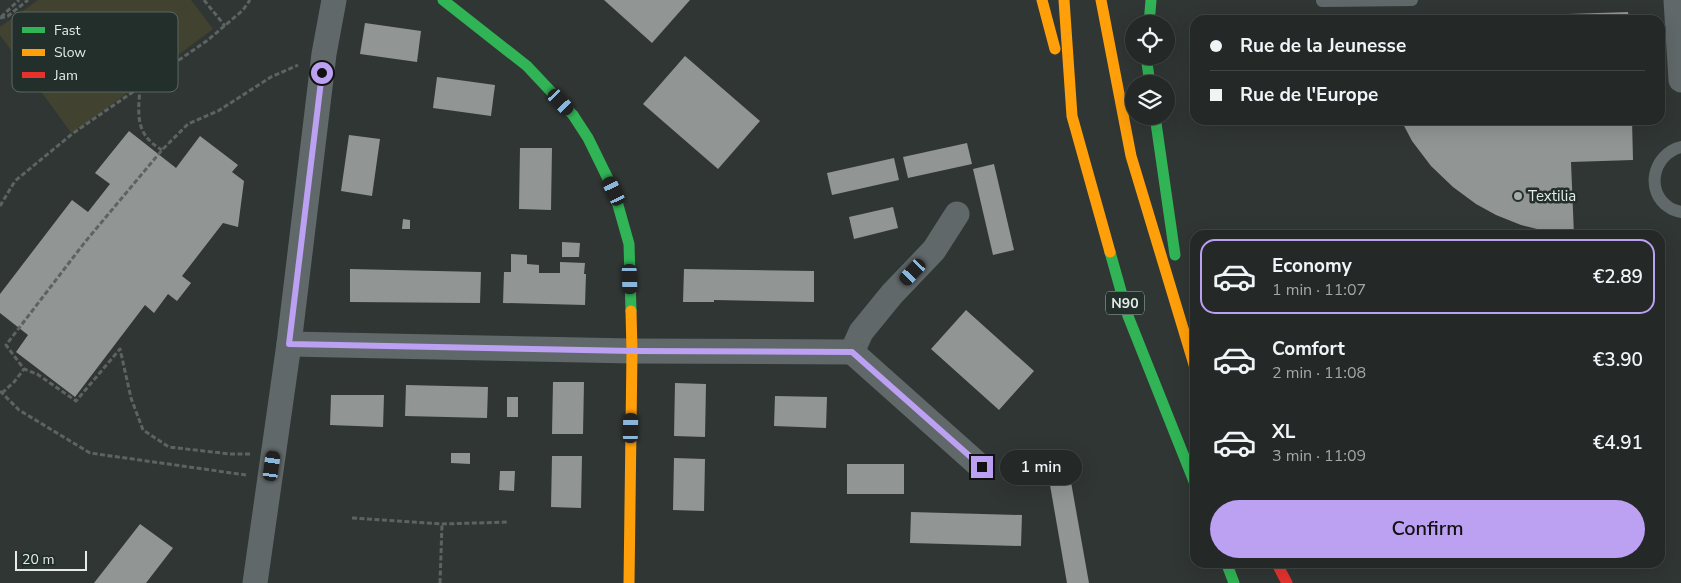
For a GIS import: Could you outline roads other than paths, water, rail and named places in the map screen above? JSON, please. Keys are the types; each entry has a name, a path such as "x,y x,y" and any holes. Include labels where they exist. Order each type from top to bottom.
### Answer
{"main road":[{"path":"443,0 527,66 573,115 588,138 614,191 629,244 632,351 629,583"},
{"path":"1042,0 1072,116"},
{"name":"N90","path":"1064,0 1072,116 1128,316 1190,471"},
{"path":"1102,0 1131,156 1190,353"},
{"path":"1150,15 1151,0"},
{"path":"1156,125 1189,350"},
{"path":"1228,568 1234,583"},
{"path":"1279,568 1287,583"}],"street":[{"path":"255,583 289,344 324,54 334,0"},
{"path":"1676,0 1681,80"},
{"path":"852,352 861,332 892,294 934,250 957,214"},
{"path":"289,344 632,351 852,352 982,467"}],"lane":[{"path":"1322,1 1412,0"},
{"path":"1681,147 1664,156 1657,165 1654,176 1654,187 1662,201 1670,208 1681,212"}],"place":[{"name":"Textilia","path":"1518,196"}]}
